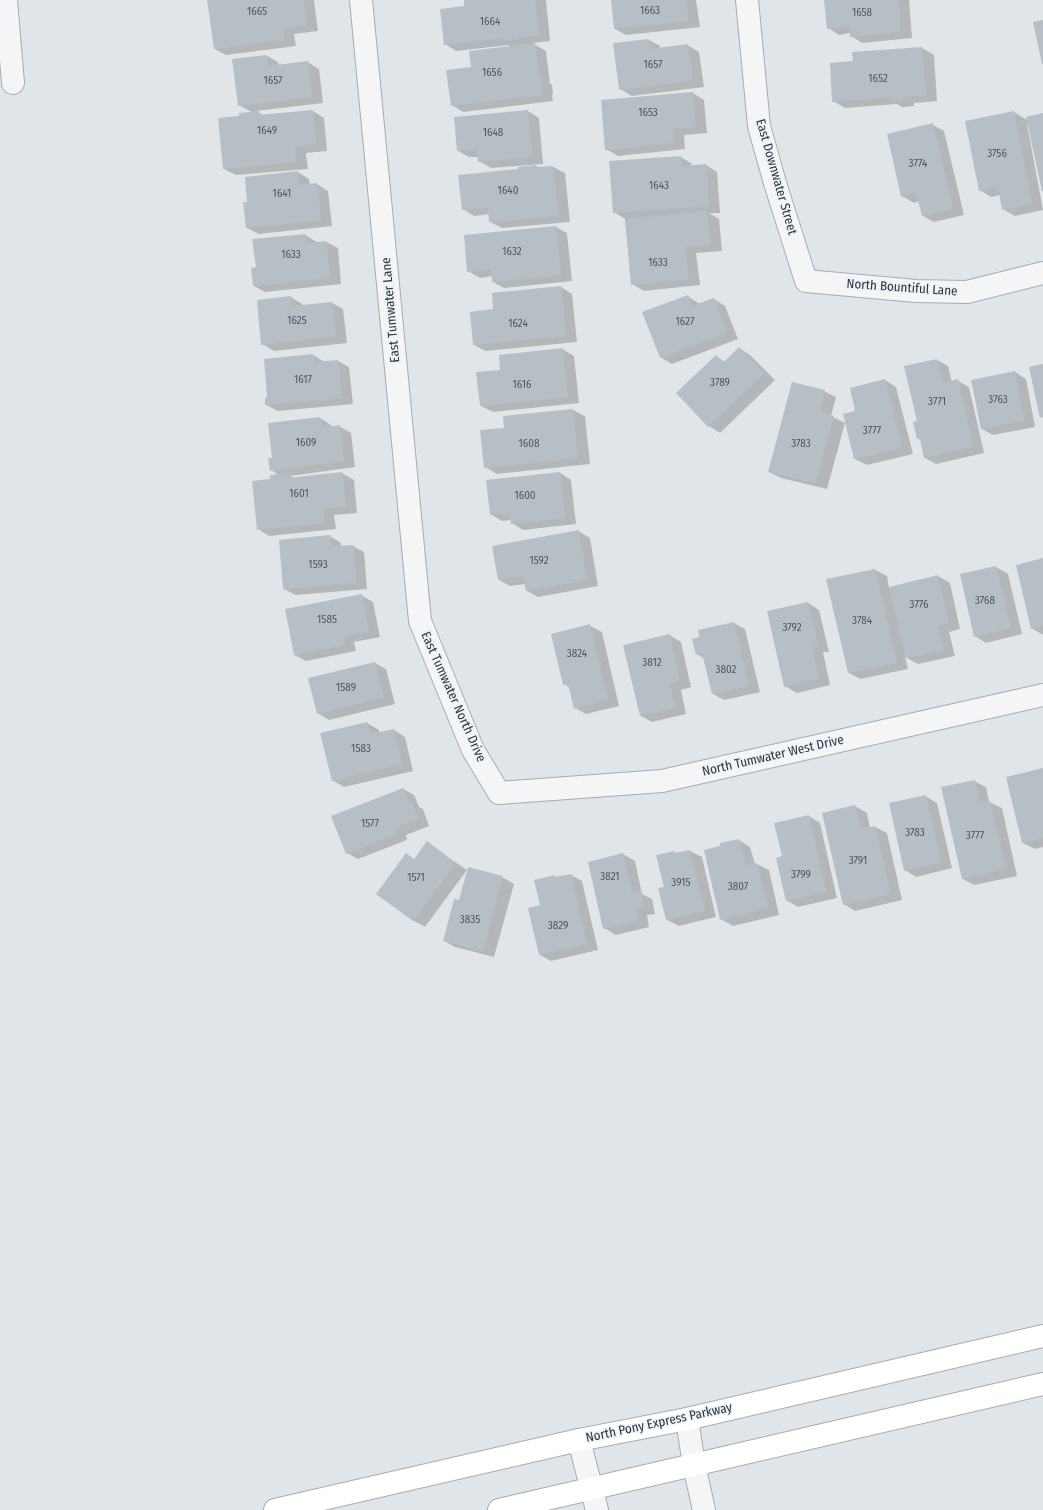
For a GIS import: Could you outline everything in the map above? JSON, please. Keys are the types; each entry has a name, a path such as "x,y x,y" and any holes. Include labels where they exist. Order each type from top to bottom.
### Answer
{"main road":[{"name":"North Pony Express Parkway","path":"275,1510 579,1440 687,1419 1043,1336"},
{"path":"499,1510 1043,1384"}],"street":[{"path":"6,0 13,83"},
{"name":"East Tumwater Lane","path":"361,0 420,621"},
{"name":"East Downwater Street","path":"747,0 759,126 775,183 806,281"},
{"name":"North Bountiful Lane","path":"806,281 916,291 967,292 1043,273"},
{"name":"East Tumwater North Drive","path":"420,621 473,750 499,793"},
{"name":"North Tumwater West Drive","path":"499,793 662,781 1043,695"},
{"path":"687,1419 694,1465 704,1510"},
{"path":"579,1440 597,1510"}],"building":[{"path":"207,0 304,0 307,25 283,28 285,40 214,49"},
{"path":"464,0 535,0 539,35 519,37 519,39 505,41 504,38 444,45 440,9 464,6"},
{"path":"611,0 686,0 688,21 614,29"},
{"path":"824,0 898,0 901,32 850,37 849,26 827,29"},
{"path":"1043,20 1043,64 1042,64 1033,22"},
{"path":"649,39 650,49 688,44 693,81 619,90 613,43"},
{"path":"535,43 542,95 451,106 446,70 471,67 469,51"},
{"path":"922,47 926,95 903,97 903,100 890,101 890,97 832,102 830,63 853,61 852,52"},
{"path":"267,55 268,66 308,61 312,97 238,106 232,59"},
{"path":"693,92 696,127 673,129 674,143 605,150 601,100"},
{"path":"313,110 316,144 295,147 296,162 223,169 218,118 239,116 239,113 259,111 259,115"},
{"path":"528,110 532,157 478,162 477,150 457,151 454,117"},
{"path":"1014,111 1032,204 1002,210 998,187 979,191 965,121"},
{"path":"1043,113 1043,191 1042,191 1026,117"},
{"path":"933,123 953,209 922,216 916,193 901,197 887,134"},
{"path":"681,156 682,166 706,164 709,206 613,213 609,161"},
{"path":"536,165 536,167 553,166 559,216 489,222 488,207 462,210 458,175 518,169 518,167"},
{"path":"298,171 299,185 317,183 321,220 246,228 243,202 247,202 245,177"},
{"path":"707,211 711,245 685,247 689,279 631,285 625,219"},
{"path":"556,226 561,275 492,282 491,269 467,272 464,235"},
{"path":"306,234 306,243 326,241 330,278 253,286 251,268 256,267 252,239"},
{"path":"561,286 566,336 473,345 470,312 493,309 492,293"},
{"path":"688,295 692,306 714,298 727,333 660,358 642,312"},
{"path":"291,296 292,306 332,302 336,336 261,345 257,300"},
{"path":"739,347 764,373 708,427 676,393 716,355 723,363"},
{"path":"563,348 568,397 480,406 476,372 500,370 499,355"},
{"path":"313,354 314,362 338,360 342,398 265,405 265,398 267,397 264,359"},
{"path":"937,359 943,383 958,379 973,446 924,458 920,439 917,439 913,422 917,421 904,366"},
{"path":"1043,364 1043,417 1040,418 1029,367"},
{"path":"1015,371 1024,421 981,429 971,380"},
{"path":"885,379 902,448 854,459 843,414 855,411 850,388"},
{"path":"792,382 825,390 820,412 834,416 815,483 768,472"},
{"path":"573,409 578,458 484,468 480,430 504,428 503,416"},
{"path":"320,417 322,428 340,425 344,461 270,471 268,458 272,458 268,423"},
{"path":"342,472 346,507 323,509 325,523 257,530 252,481 270,479 270,475 288,473 289,478"},
{"path":"560,472 565,518 511,524 509,513 490,515 486,480"},
{"path":"579,530 587,580 526,591 523,576 498,580 492,546"},
{"path":"330,535 331,546 353,545 356,583 283,589 279,540"},
{"path":"1043,558 1043,626 1031,629 1016,565"},
{"path":"996,566 1011,628 974,637 960,574"},
{"path":"875,569 897,663 848,673 826,579"},
{"path":"938,575 949,623 938,625 944,650 906,658 889,587"},
{"path":"362,594 369,631 343,636 345,645 294,655 285,609"},
{"path":"808,602 818,645 812,646 819,679 784,687 767,611"},
{"path":"734,622 749,686 712,694 702,653 696,655 692,639 699,637 698,630"},
{"path":"590,624 608,700 574,709 568,684 563,685 551,634"},
{"path":"670,634 680,681 670,683 675,708 640,716 623,645"},
{"path":"375,662 384,697 317,714 308,678"},
{"path":"367,722 370,734 394,729 402,764 332,781 320,733"},
{"path":"1043,768 1043,838 1022,843 1006,777"},
{"path":"975,780 980,803 990,801 1006,869 962,879 941,787"},
{"path":"403,788 409,802 411,801 418,819 395,828 396,834 346,854 331,816"},
{"path":"926,795 941,862 904,871 889,803"},
{"path":"855,805 861,829 875,826 891,894 843,905 822,813"},
{"path":"809,815 826,892 786,901 776,858 782,856 774,823"},
{"path":"739,839 746,865 757,863 768,908 720,920 704,850 720,846 720,843"},
{"path":"427,841 456,863 413,921 376,894 406,853 414,859"},
{"path":"690,850 705,911 666,920 658,888 664,887 656,855"},
{"path":"623,853 632,893 641,891 644,907 636,909 638,921 603,929 588,862"},
{"path":"468,867 503,876 483,951 443,941 454,899 459,900"},
{"path":"571,874 587,944 539,955 528,908 540,905 534,880 555,875 555,877"}]}
